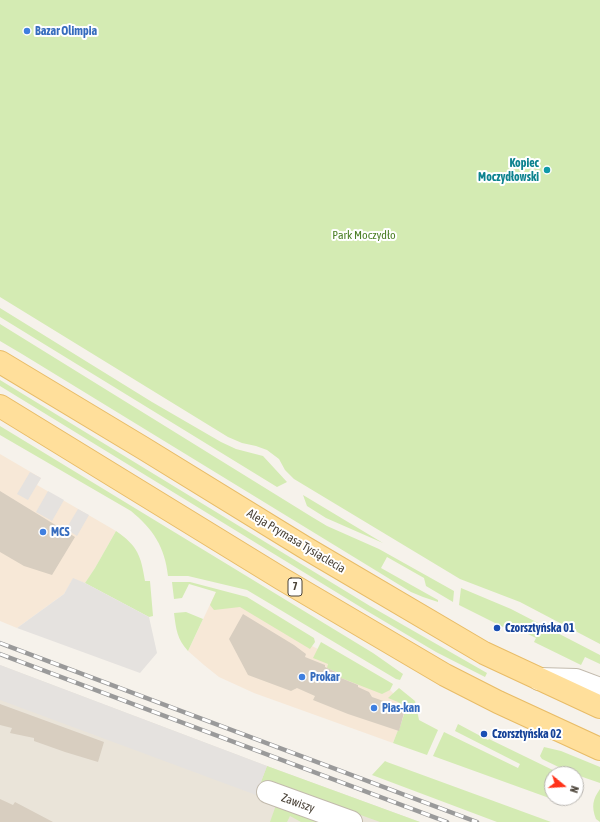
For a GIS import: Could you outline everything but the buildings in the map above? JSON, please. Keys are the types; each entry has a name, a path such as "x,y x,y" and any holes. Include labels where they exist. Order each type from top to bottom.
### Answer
{"main road":[{"name":"Aleja Prymasa Tysiąclecia","path":"0,362 311,551 484,653 600,707"},
{"name":"7","path":"0,406 282,579 445,675 498,702 600,749"}],"street":[{"path":"537,678 576,680 600,689"},
{"name":"Zawiszy","path":"268,792 351,822"}],"shaded area":[{"path":"0,454 41,478 37,485 116,531 85,583 73,579 64,594 17,628 0,621"},
{"path":"30,472 41,478 28,500 17,494"},
{"path":"48,491 64,500 52,521 36,512"},
{"path":"78,509 89,515 77,536 66,529"},
{"path":"73,578 149,617 157,653 140,673 17,628 64,594"},
{"path":"216,592 312,646 380,680 406,706 399,731 398,730 393,743 254,693 219,677 204,665 188,651"},
{"path":"0,665 267,766 420,822 0,822"},
{"path":"0,665 267,766 256,795 0,700"}],"green space":[{"name":"Park Moczydło","path":"0,0 600,0 600,644 520,602 460,579 294,479 285,470 279,459 267,450 242,443 228,437 0,297"},
{"path":"0,308 152,402 221,442 236,449 263,456 287,482 277,487 0,317"},
{"path":"0,324 327,526 379,549 454,591 453,602 426,586 424,578 387,557 381,568 438,600 438,602 411,592 0,341"},
{"path":"0,380 370,606 487,673 485,677 436,652 367,611 0,386"},
{"path":"0,426 373,653 403,674 400,680 247,590 188,576 168,576 164,556 157,539 139,518 131,511 0,435"},
{"path":"303,495 383,543 326,518 307,506"},
{"path":"116,531 134,547 140,558 145,581 150,581 153,616 149,617 85,583"},
{"path":"172,582 190,582 247,597 314,638 315,642 310,649 240,607 214,610 210,605 216,592 189,584 182,598 174,599"},
{"path":"461,588 511,609 600,655 600,664 585,657 581,665 534,642 536,638 518,629 515,633 459,605"},
{"path":"186,612 203,619 188,651 181,642 178,634 174,613"},
{"path":"321,642 393,684 390,690 382,694 341,678 339,673 327,668 328,664 313,658"},
{"path":"399,688 415,701 419,720 438,730 427,755 393,743 406,708 398,702 388,698"},
{"path":"458,724 488,740 489,739 545,766 544,796 433,756 444,732 518,768 520,764 455,731"},
{"path":"544,747 561,751 600,767 600,783 584,777 584,766 556,766 542,759 540,756"},
{"path":"385,761 551,822 497,822 372,775"},
{"path":"267,766 420,822 380,822 272,783 256,795"},
{"path":"600,789 600,822 596,819 593,806 594,799"},
{"path":"276,805 325,822 301,822 290,816 287,822 270,822"}],"railway":[{"path":"0,643 477,822"},
{"path":"0,654 447,822"}],"place":[{"name":"Bazar Olimpia","path":"27,31"},
{"name":"Kopiec Moczydłowski","path":"547,170"},
{"name":"MCS","path":"43,532"},
{"name":"Czorsztyńska 01","path":"497,628"},
{"name":"Prokar","path":"302,677"},
{"name":"Pias-kan","path":"374,708"},
{"name":"Czorsztyńska 02","path":"484,734"}]}
